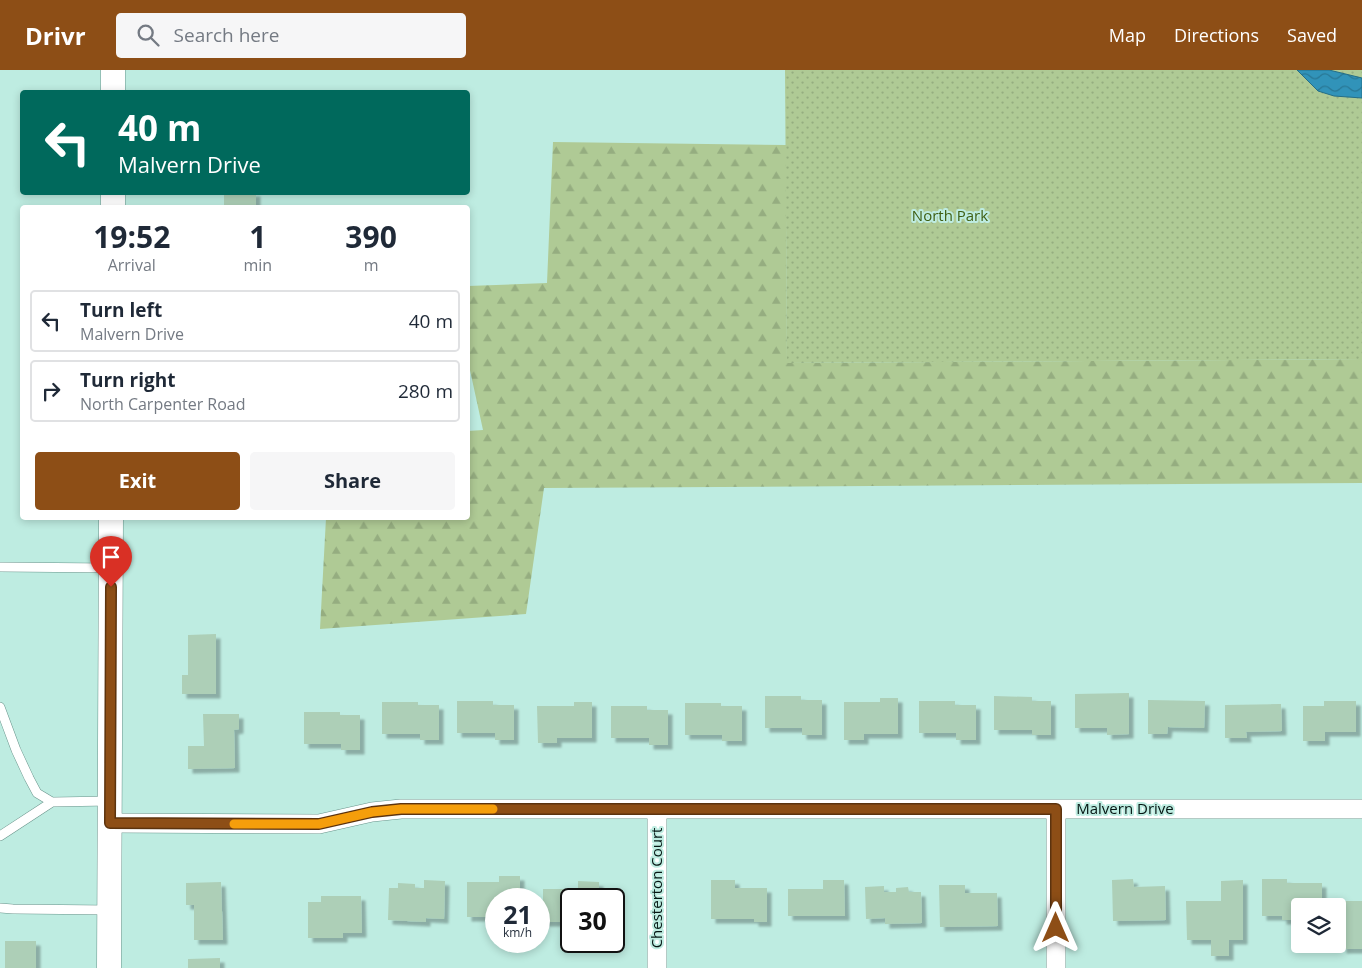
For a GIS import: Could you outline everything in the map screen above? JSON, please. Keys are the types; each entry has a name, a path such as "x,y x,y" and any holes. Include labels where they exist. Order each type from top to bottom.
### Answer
{"street":[{"path":"113,70 113,90"},
{"path":"110,968 111,520"},
{"name":"Malvern Drive","path":"110,812 319,824 372,812 401,809 1362,809"},
{"name":"Chesterton Court","path":"657,809 657,968"},
{"path":"1056,809 1056,968"}],"lane":[{"path":"0,567 111,568"},
{"path":"0,707 37,793 52,802 110,812"},
{"path":"0,836 52,802"},
{"path":"0,908 110,910"}],"green space":[{"name":"North Park","path":"785,70 1362,70 1362,359 787,363"},
{"path":"553,142 786,145 787,363 1362,359 1362,483 544,488 526,614 320,629 326,520 470,520 470,431 483,430 470,370 470,286 547,283"}],"water":[{"path":"1297,70 1329,70 1362,78 1362,98 1334,96 1318,91"}],"building":[{"path":"224,195 256,195 256,205 224,205"},
{"path":"216,634 216,694 182,694 182,675 188,675 188,635"},
{"path":"1129,693 1129,734 1107,735 1107,728 1075,728 1075,694"},
{"path":"765,696 801,696 801,700 822,700 822,735 802,735 802,728 765,728"},
{"path":"994,696 1032,697 1032,701 1051,701 1051,735 1032,735 1032,730 994,730"},
{"path":"880,698 898,698 898,734 864,734 864,740 844,740 844,702 880,702"},
{"path":"1148,700 1205,701 1204,728 1168,727 1167,734 1148,734"},
{"path":"457,701 493,701 493,705 514,705 514,740 495,740 495,733 457,733"},
{"path":"919,701 955,701 955,705 976,705 976,740 956,740 956,733 919,733"},
{"path":"1324,701 1356,701 1356,732 1325,732 1325,741 1303,741 1303,706 1324,706"},
{"path":"382,702 418,702 418,705 439,705 439,740 420,740 420,734 382,734"},
{"path":"574,702 592,702 592,738 557,738 557,743 538,743 537,706 574,706"},
{"path":"685,703 721,703 721,706 742,706 742,741 722,741 722,735 685,735"},
{"path":"1281,704 1282,731 1246,732 1247,738 1225,738 1225,705"},
{"path":"611,706 647,706 647,710 668,710 668,745 649,745 649,738 611,738"},
{"path":"304,712 340,712 340,715 360,715 360,750 341,750 341,744 304,744"},
{"path":"203,714 239,714 239,729 234,730 235,768 188,769 188,746 204,746"},
{"path":"499,876 520,876 520,888 485,888 485,917 467,917 467,882 499,882"},
{"path":"1133,879 1134,887 1165,886 1166,920 1113,921 1112,880"},
{"path":"1262,879 1287,879 1287,883 1322,883 1322,898 1291,898 1291,920 1282,920 1282,916 1262,916"},
{"path":"424,880 445,881 444,919 426,918 426,922 388,920 389,888 398,888 398,883 415,884 415,888 424,888"},
{"path":"711,880 735,880 735,888 767,888 767,922 754,922 754,919 711,919"},
{"path":"823,880 844,880 845,916 788,916 788,889 823,889"},
{"path":"1243,880 1243,940 1229,940 1229,956 1211,956 1211,940 1187,940 1186,901 1221,901 1221,881"},
{"path":"578,881 599,882 599,888 578,888"},
{"path":"221,882 223,940 194,940 194,905 186,905 186,883"},
{"path":"939,885 965,885 965,893 997,893 998,926 940,927"},
{"path":"884,886 884,892 896,892 896,888 908,887 909,892 921,892 922,923 885,924 885,918 866,919 865,887"},
{"path":"550,889 560,889 560,922 550,922"},
{"path":"321,896 361,896 362,933 343,933 343,938 308,938 308,902 321,902"},
{"path":"1346,901 1362,901 1362,949 1346,949"},
{"path":"5,941 36,941 36,968 5,968"},
{"path":"220,958 220,968 188,968 188,959"}],"slow traffic":[{"path":"234,824 319,824 372,812 401,809 493,809"}],"route":[{"path":"111,587 110,823 319,824 372,812 401,809 1056,809 1056,928"}]}
